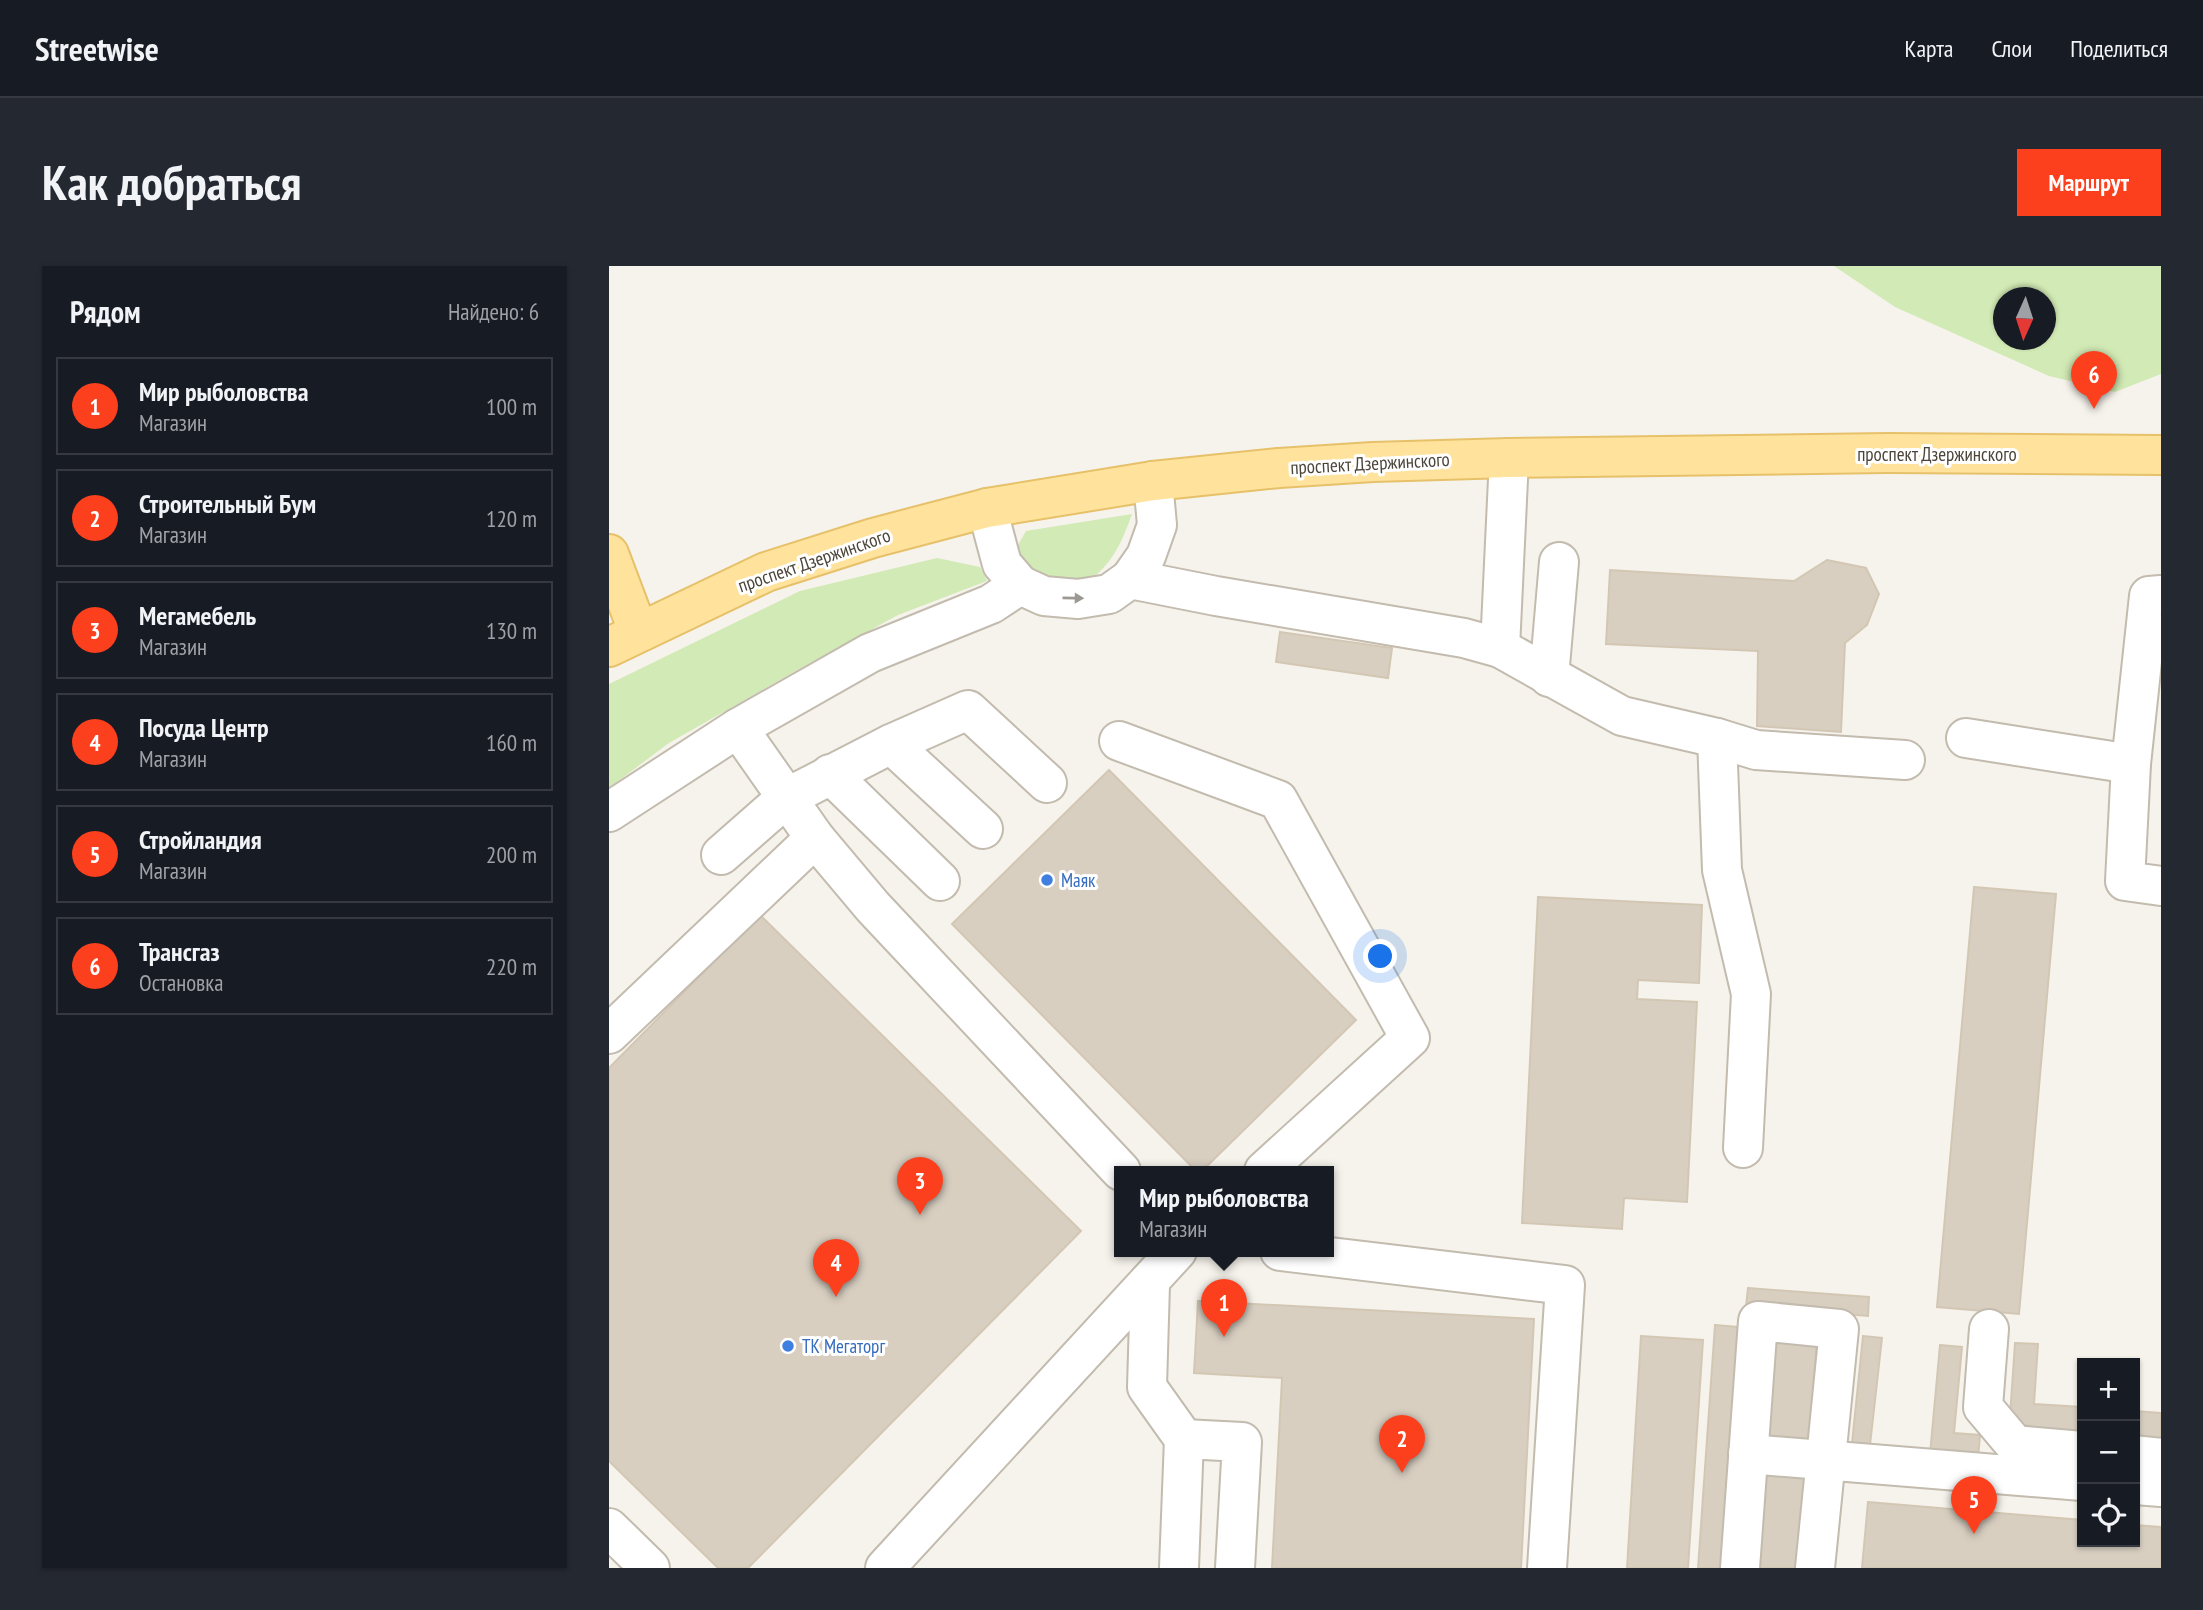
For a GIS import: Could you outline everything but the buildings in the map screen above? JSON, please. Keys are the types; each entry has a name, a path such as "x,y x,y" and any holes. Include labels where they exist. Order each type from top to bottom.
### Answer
{"main road":[{"name":"проспект Дзержинского","path":"624,639 766,572 873,538 986,508 1153,481 1359,462 1509,458 1888,453 2161,455"},
{"path":"609,554 624,639"}],"street":[{"path":"1500,648 1509,458"},
{"path":"986,508 1002,564 1020,585 1044,596 1078,599 1109,594 1130,579 1146,556 1157,525 1153,481"},
{"path":"1549,677 1559,562"},
{"path":"1130,579 1464,638 1500,648 1622,716 1756,750 1905,760"},
{"path":"609,811 737,728 870,653 991,604 1020,585"},
{"path":"2161,595 2149,596 2131,764 2125,881 2161,886"},
{"path":"721,855 786,798 891,744 968,710 1047,783"},
{"path":"737,728 815,838 881,915 1116,1166"},
{"path":"1717,738 1722,870 1751,993 1743,1148"},
{"path":"1966,738 2131,764"},
{"path":"1119,741 1278,800 1410,1038 1269,1166"},
{"path":"891,744 983,829"},
{"path":"830,774 940,881"},
{"path":"609,1034 815,838"},
{"path":"884,1568 1150,1284 1172,1257"},
{"path":"1330,1257 1565,1285 1547,1568"},
{"path":"1150,1284 1147,1387 1184,1439 1179,1568"},
{"path":"1740,1568 1758,1321 1839,1329 1815,1568"},
{"path":"1989,1329 1983,1407 2015,1444 2077,1450"},
{"path":"1184,1439 1242,1442 1235,1568"},
{"path":"1748,1454 2077,1481"},
{"path":"2140,1456 2161,1458"},
{"path":"2140,1485 2161,1487"},
{"path":"609,1528 650,1568"}],"green space":[{"path":"1834,266 2161,266 2161,374 2115,392 2049,376 1895,307"},
{"path":"1132,514 1116,551 1088,582 1038,577 1021,562 1018,545 1026,531"},
{"path":"937,558 980,567 987,581 898,615 799,669 669,743 609,788 609,684 800,591"}],"place":[{"name":"Трансгаз","path":"2094,409"},
{"name":"Маяк","path":"1047,880"},
{"name":"Мегамебель","path":"920,1215"},
{"name":"Посуда Центр","path":"836,1297"},
{"name":"Мир рыболовства","path":"1224,1337"},
{"name":"ТК Мегаторг","path":"788,1346"},
{"name":"Строительный Бум","path":"1402,1473"},
{"name":"Стройландия","path":"1974,1534"}]}
